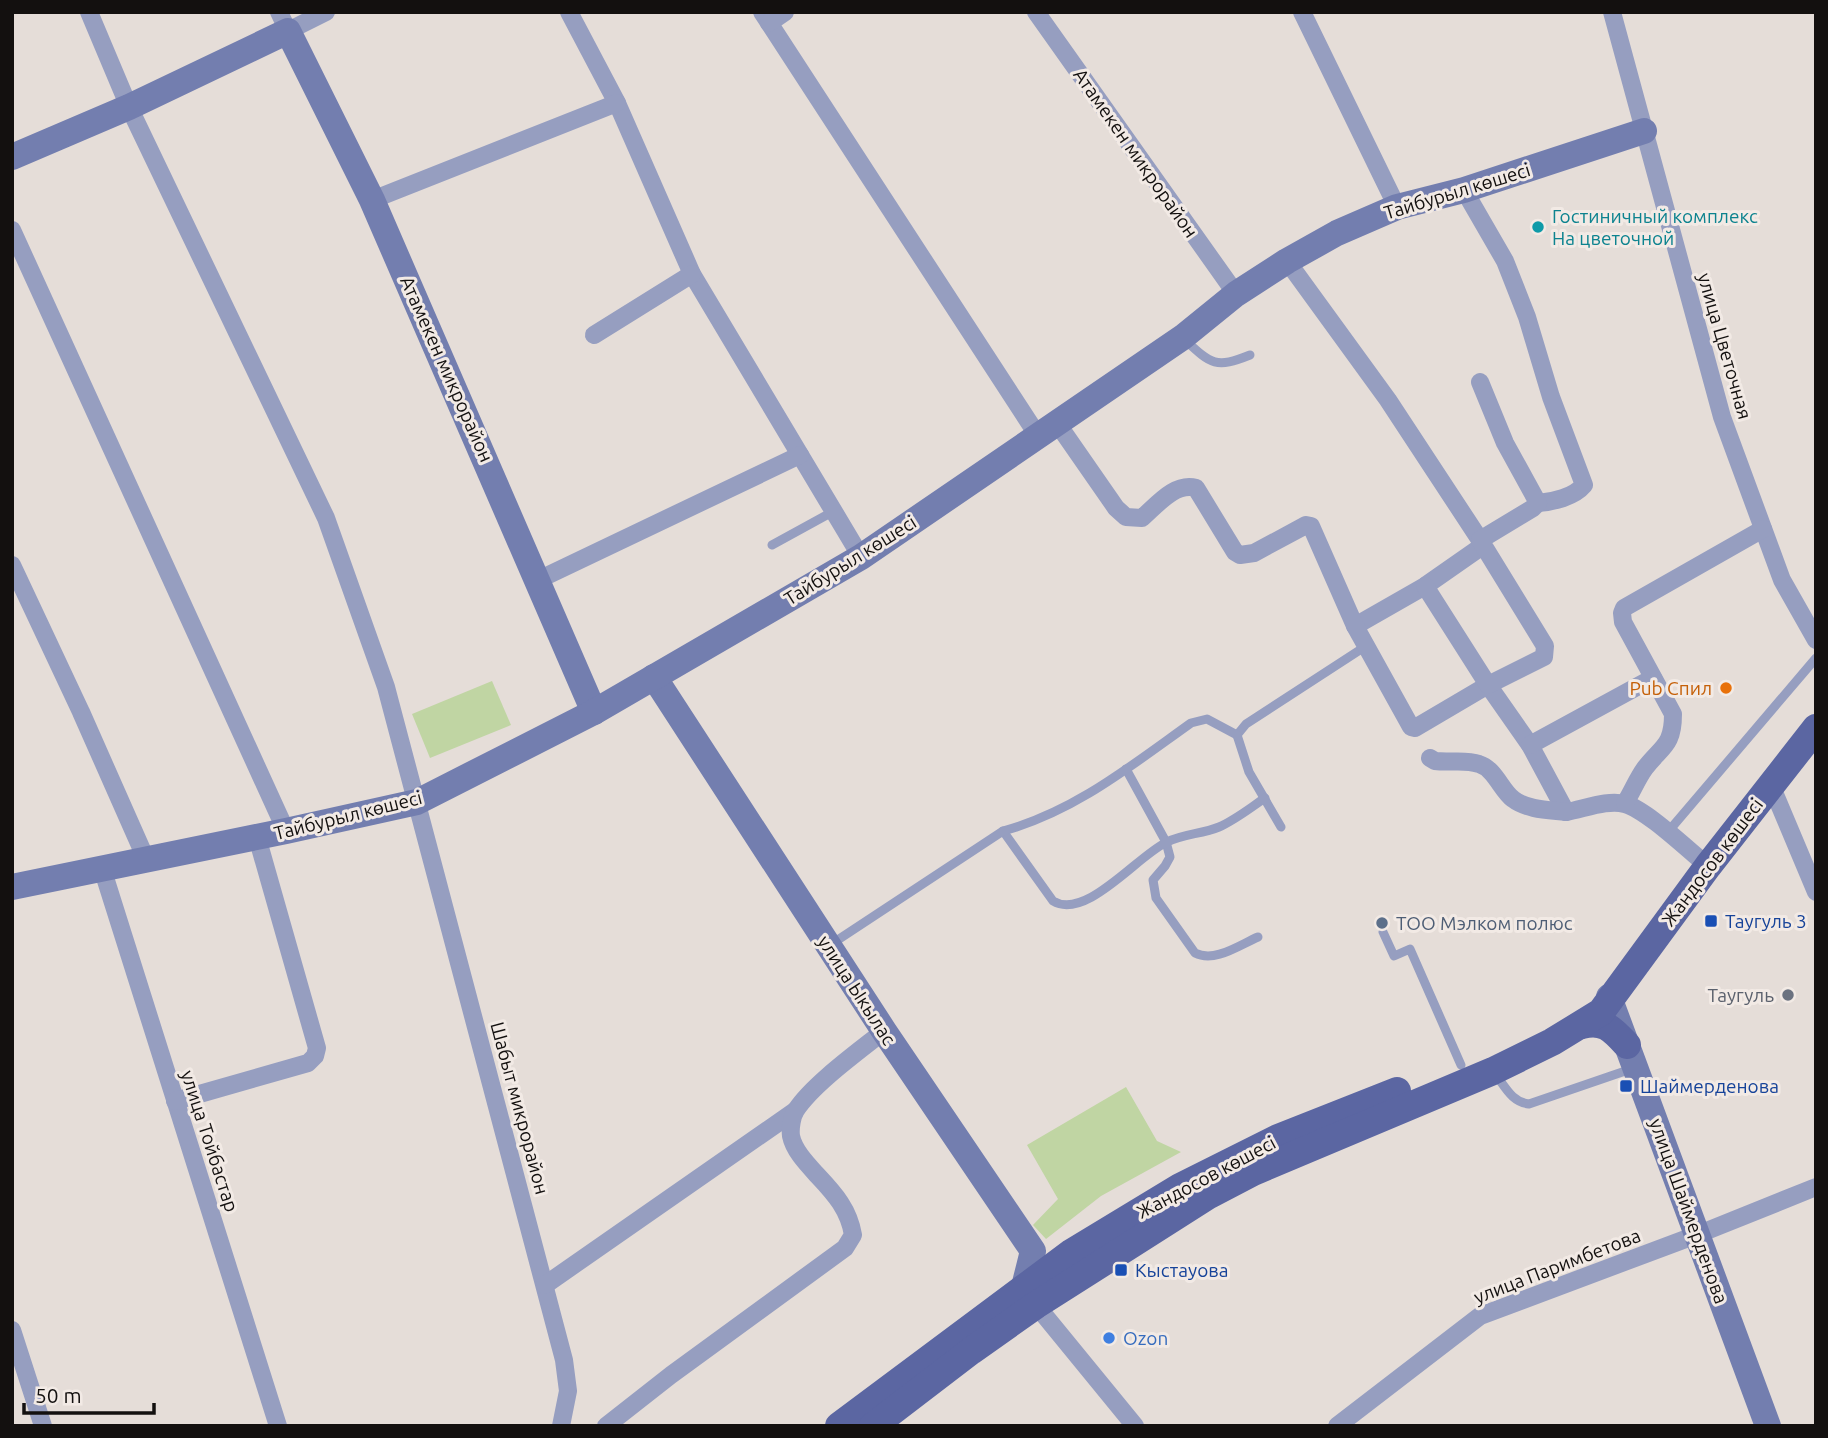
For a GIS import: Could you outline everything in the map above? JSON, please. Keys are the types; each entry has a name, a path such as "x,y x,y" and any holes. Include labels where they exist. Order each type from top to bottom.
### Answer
{"main road":[{"name":"Жандосов көшесі","path":"839,1426 1030,1296 1253,1172 1493,1071 1582,1026 1601,1012 1609,997 1771,785 1811,745"},
{"name":"Жандосов көшесі","path":"873,1426 971,1351 1071,1253 1180,1187 1278,1138 1527,1036 1590,1000 1609,997"},
{"path":"1582,1026 1593,1022 1610,1028 1632,1056"}],"street":[{"name":"Шабыт микрорайон","path":"89,12 129,107 326,519 386,687 564,1360 568,1391 561,1426"},
{"path":"12,157 129,107 284,22 327,12"},
{"path":"569,12 617,103 692,274 861,557"},
{"path":"785,12 765,18 1048,430 1116,508 1126,517 1142,518 1178,488 1196,488 1240,555 1254,553 1306,525 1311,526 1355,626 1413,728 1544,657 1545,646 1480,540 1388,400 1287,261"},
{"name":"Атамекен микрорайон","path":"1036,12 1236,294"},
{"path":"1302,12 1397,207"},
{"name":"улица Цветочная","path":"1612,12 1722,417 1782,580 1813,630"},
{"name":"Атамекен микрорайон","path":"284,22 372,200 594,712"},
{"path":"372,200 617,103"},
{"name":"Тайбурыл көшесі","path":"12,887 417,802 594,712 861,557 1183,337 1236,294 1337,233 1397,207 1464,190 1644,131"},
{"path":"1355,626 1424,586 1478,549 1480,540 1538,503 1559,500 1582,489 1584,485 1551,397 1527,317 1505,261 1464,190"},
{"path":"12,230 286,831"},
{"path":"594,335 692,274"},
{"path":"1480,382 1505,443 1538,503"},
{"path":"538,580 800,455"},
{"path":"1625,803 1645,768 1665,747 1673,729 1673,714 1623,622 1624,608 1763,529"},
{"path":"12,565 146,859"},
{"path":"1424,586 1530,745 1566,812"},
{"name":"улица Ыкылас","path":"654,677 884,1031 1033,1251 1030,1296"},
{"path":"1530,745 1653,678"},
{"path":"1430,758 1435,761 1481,764 1513,800 1532,807 1566,812 1625,803 1640,811 1708,866"},
{"path":"1771,785 1816,892"},
{"path":"175,1101 308,1063 315,1056 317,1048 257,837"},
{"name":"улица Тойбастар","path":"102,868 278,1426"},
{"name":"улица Шаймерденова","path":"1609,997 1768,1426"},
{"path":"545,1285 795,1111 848,1059 884,1031"},
{"path":"606,1426 845,1248 853,1234 847,1210 803,1159 791,1138 795,1111"},
{"name":"улица Паримбетова","path":"1337,1426 1479,1317 1699,1234 1816,1186"},
{"path":"1030,1296 1135,1426"},
{"path":"12,1330 43,1426"}],"lane":[{"path":"1183,337 1206,360 1228,364 1251,355"},
{"path":"772,545 834,511"},
{"path":"1237,735 1246,724 1366,646"},
{"path":"1667,832 1816,659"},
{"path":"828,946 1003,831 1028,824 1099,789 1191,723 1207,719 1237,735 1249,772 1281,827"},
{"path":"1126,769 1166,842 1170,857 1153,880 1156,898 1195,953 1204,958 1212,957 1258,937"},
{"path":"1003,831 1053,901 1060,906 1073,905 1090,898 1166,842 1220,827 1265,798"},
{"path":"1383,932 1394,956 1410,949 1461,1065"},
{"path":"1493,1071 1519,1103 1529,1104 1632,1056"}],"green space":[{"path":"492,681 511,725 430,758 412,714"},
{"path":"1126,1087 1157,1141 1181,1152 1101,1196 1046,1239 1033,1225 1058,1199 1027,1145"}],"place":[{"name":"Гостиничный комплекс На цветочной","path":"1538,227"},
{"name":"Pub Спил","path":"1726,688"},
{"name":"Таугуль 3","path":"1711,921"},
{"name":"ТОО Мэлком полюс","path":"1382,923"},
{"name":"Таугуль","path":"1788,995"},
{"name":"Шаймерденова","path":"1626,1086"},
{"name":"Кыстауова","path":"1121,1270"},
{"name":"Ozon","path":"1109,1338"}]}
